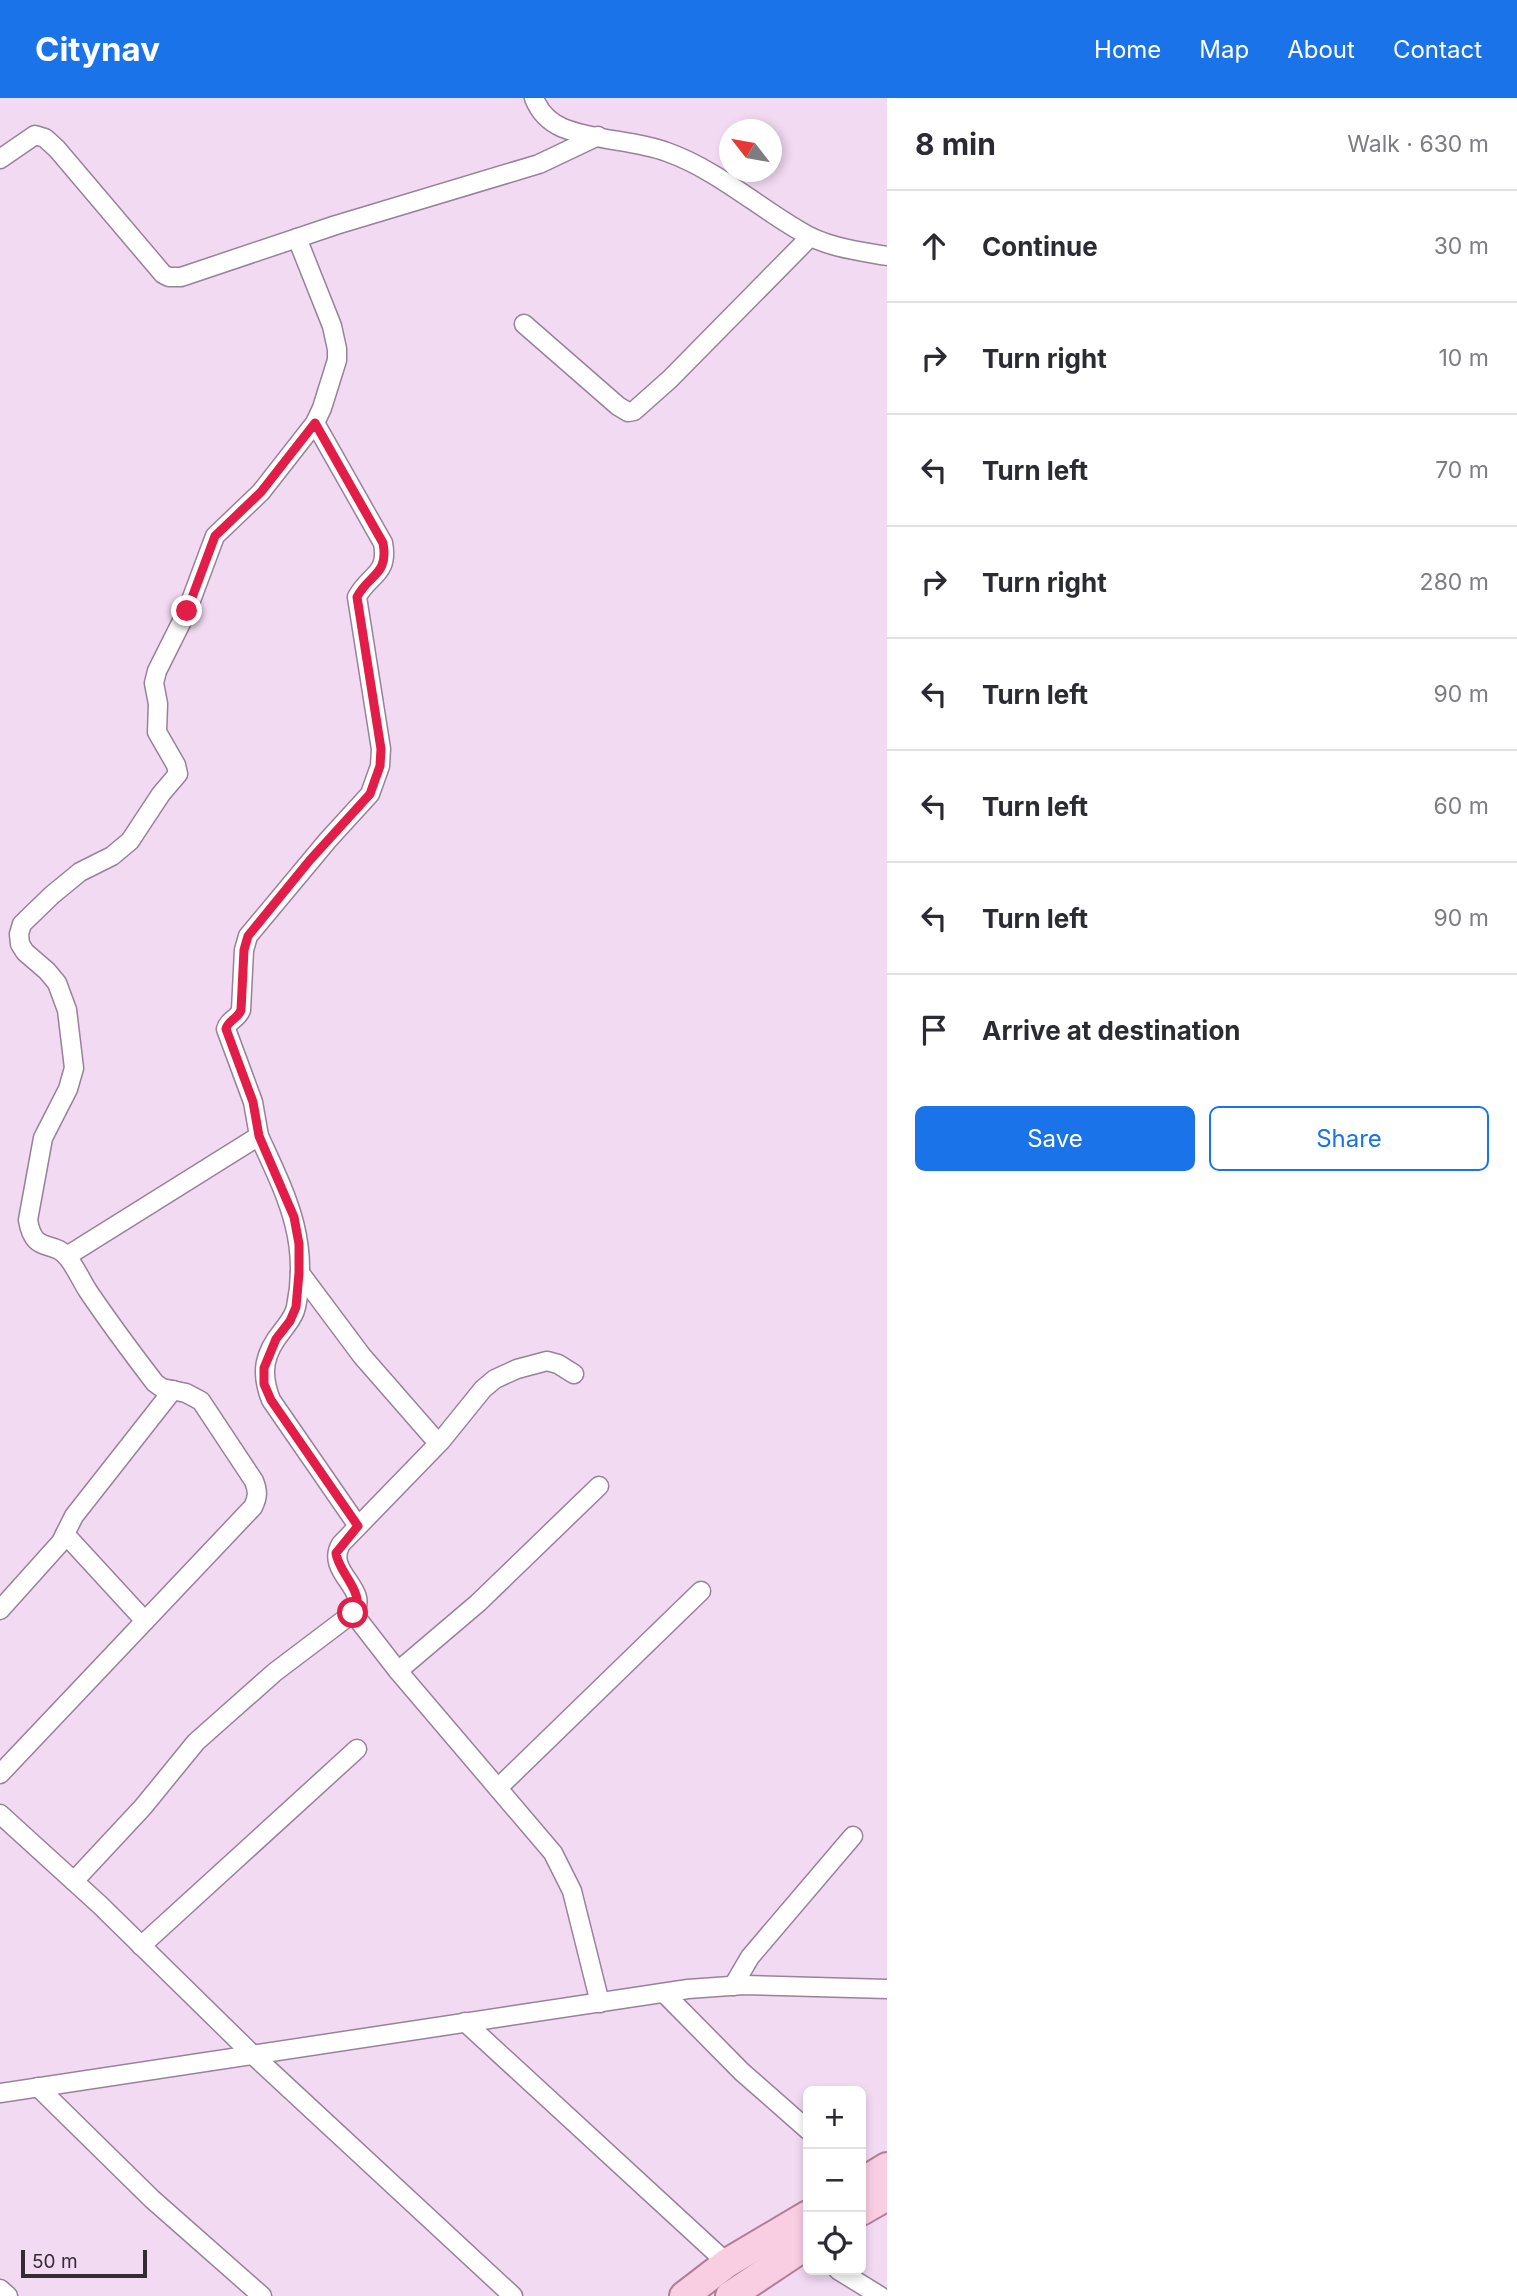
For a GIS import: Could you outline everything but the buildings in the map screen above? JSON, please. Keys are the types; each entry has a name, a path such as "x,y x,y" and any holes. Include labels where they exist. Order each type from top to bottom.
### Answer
{"main road":[{"path":"866,2179 887,2167"},
{"path":"866,2208 887,2196"},
{"path":"684,2296 727,2263 803,2218"},
{"path":"730,2296 803,2249"}],"street":[{"path":"534,98 537,107 548,119 563,128 658,149 702,166 810,237 838,247 887,256"},
{"path":"0,159 35,135 45,138 152,262 169,278 181,277 297,238 539,164 598,136"},
{"path":"524,324 618,406 628,412 635,411 810,237"},
{"path":"0,1774 253,1507 258,1491 201,1401 155,1383 86,1289 67,1256 35,1239 30,1231 29,1220 43,1138 72,1079 74,1068 67,1010 57,984 47,971 25,952 20,944 19,934 23,924 52,895 80,872 112,856 130,841 161,794 178,774 176,765 157,732 158,704 154,683 157,671 187,611 215,536 261,492 315,423 323,408 337,360 332,326 297,238"},
{"path":"315,423 383,543 383,566 360,590 357,597 381,749 380,766 370,794 310,860 248,936 244,950 241,1010 226,1029 253,1102 259,1136 294,1217 299,1244 296,1307 294,1315 267,1356 264,1384 271,1400 358,1526"},
{"path":"67,1256 259,1136"},
{"path":"299,1273 362,1356 438,1443"},
{"path":"74,1881 143,1807 196,1742 275,1672 358,1607 355,1591 340,1569 336,1553 358,1526 438,1443 483,1389 495,1379 517,1369 547,1361 574,1374"},
{"path":"0,1610 65,1534 75,1516 173,1390"},
{"path":"398,1671 478,1603 599,1486"},
{"path":"65,1534 145,1621"},
{"path":"498,1788 701,1591"},
{"path":"353,1613 398,1671 553,1853 572,1891 600,2003"},
{"path":"141,1946 357,1749"},
{"path":"0,1814 74,1881 253,2056 513,2296"},
{"path":"733,1986 750,1957 853,1836"},
{"path":"0,2093 664,1993 733,1986 887,1989"},
{"path":"664,1993 742,2072 803,2126"},
{"path":"465,2022 727,2263"},
{"path":"38,2087 152,2199 262,2296"},
{"path":"845,2275 875,2295"},
{"path":"0,2289 8,2296"}],"route":[{"path":"187,611 215,536 261,492 315,423 383,543 383,566 360,590 357,597 381,749 380,766 370,794 310,860 248,936 244,950 241,1010 226,1029 253,1102 259,1136 294,1217 299,1244 294,1315 267,1356 264,1384 271,1400 312,1462 358,1526 336,1553 340,1569 355,1591 358,1601 358,1607 353,1613"}]}
